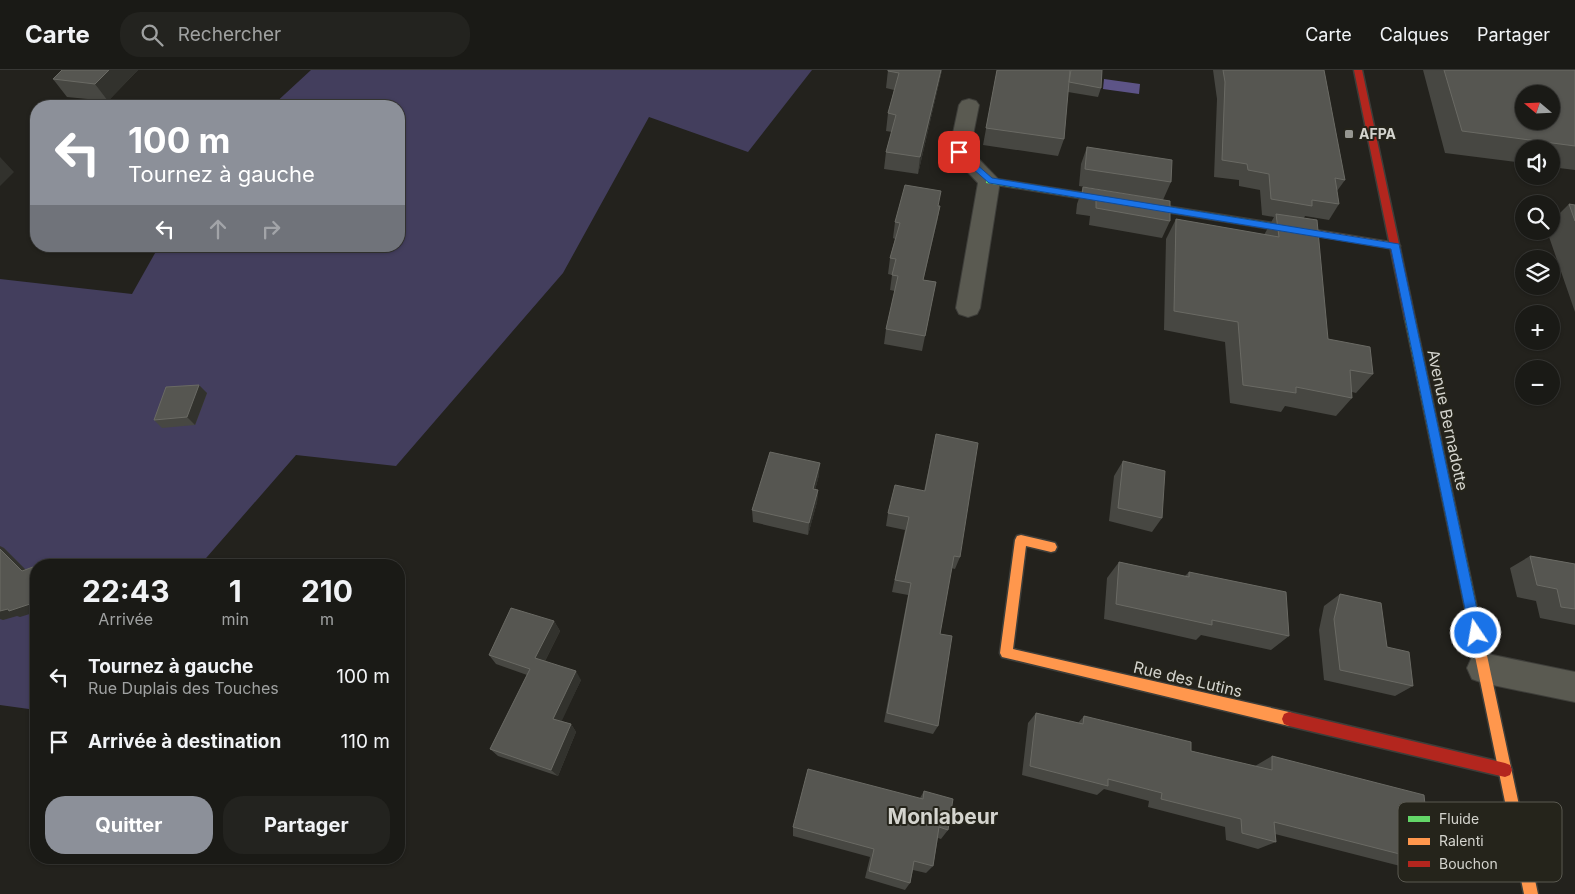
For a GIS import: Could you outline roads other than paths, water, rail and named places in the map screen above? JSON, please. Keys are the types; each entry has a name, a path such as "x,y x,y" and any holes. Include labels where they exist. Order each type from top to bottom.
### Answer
{"street":[{"name":"Avenue Bernadotte","path":"1358,70 1512,802"},
{"path":"969,105 959,152 989,180 1395,246"},
{"path":"968,308 989,180"},
{"name":"Rue des Lutins","path":"1052,547 1021,540 1006,653 1505,770"},
{"path":"1483,668 1575,686"}],"place":[{"name":"AFPA","path":"1349,134"}],"district":[{"name":"Monlabeur","path":"943,817"}]}
